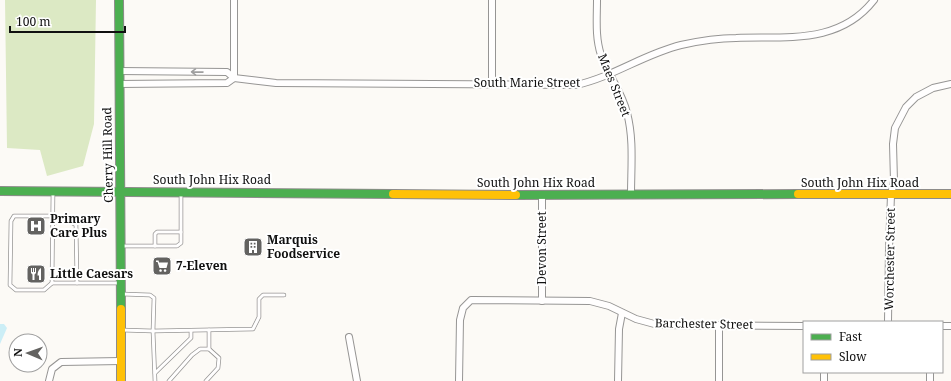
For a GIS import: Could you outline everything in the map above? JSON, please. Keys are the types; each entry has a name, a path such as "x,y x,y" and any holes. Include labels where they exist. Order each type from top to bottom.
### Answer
{"street":[{"name":"Cherry Hill Road","path":"120,0 119,84 122,381"},
{"path":"234,0 234,78"},
{"path":"492,0 492,83"},
{"name":"Maes Street","path":"597,0 598,42 601,54 623,100 630,123 631,195"},
{"name":"South Marie Street","path":"119,71 227,72 234,78 276,83 492,83 576,85 610,74 661,51 698,42 735,38 801,37 822,34 850,21 874,0"},
{"name":"South Marie Street","path":"119,84 227,83 234,78"},
{"name":"Worchester Street","path":"888,321 891,194 894,181 894,136 902,113 906,107 923,92 937,86 951,84"},
{"name":"South John Hix Road","path":"0,191 542,195 951,194"},
{"name":"Devon Street","path":"542,195 542,301"},
{"name":"Barchester Street","path":"459,381 461,313 465,304 474,300 590,302 602,304 636,319 658,325 803,326"},
{"path":"618,381 619,329 622,313"},
{"path":"719,326 719,381"},
{"path":"349,337 357,381"},
{"path":"49,381 52,369 60,362 121,361"}],"lane":[{"path":"52,283 54,191"},
{"path":"121,246 180,245 181,192"},
{"path":"53,216 14,216 11,222 10,285 16,290 44,290 52,283 121,283"},
{"path":"53,222 72,222 76,225 77,283"},
{"path":"155,246 155,234 157,232 181,232"},
{"path":"121,294 150,295 154,298 153,331 155,381"},
{"path":"121,330 253,330 259,317 259,299 263,295 284,295"},
{"path":"154,373 191,338 191,330"},
{"path":"209,330 209,349"},
{"path":"169,381 192,355 200,349 209,349 220,358 218,368 206,381"}],"green space":[{"path":"5,0 96,0 94,124 83,166 47,176 40,150 7,148"}],"water":[{"path":"0,324 4,324 7,328 0,344"}],"traffic: fast":[{"path":"119,0 121,309"},
{"path":"0,191 393,194"},
{"path":"516,195 798,194"}],"traffic: slow":[{"path":"393,194 516,195"},
{"path":"798,194 951,194"},
{"path":"121,309 121,381"}],"place":[{"name":"Primary Care Plus","path":"36,226"},
{"name":"Marquis Foodservice","path":"253,247"},
{"name":"7-Eleven","path":"162,266"},
{"name":"Little Caesars","path":"36,274"}]}
